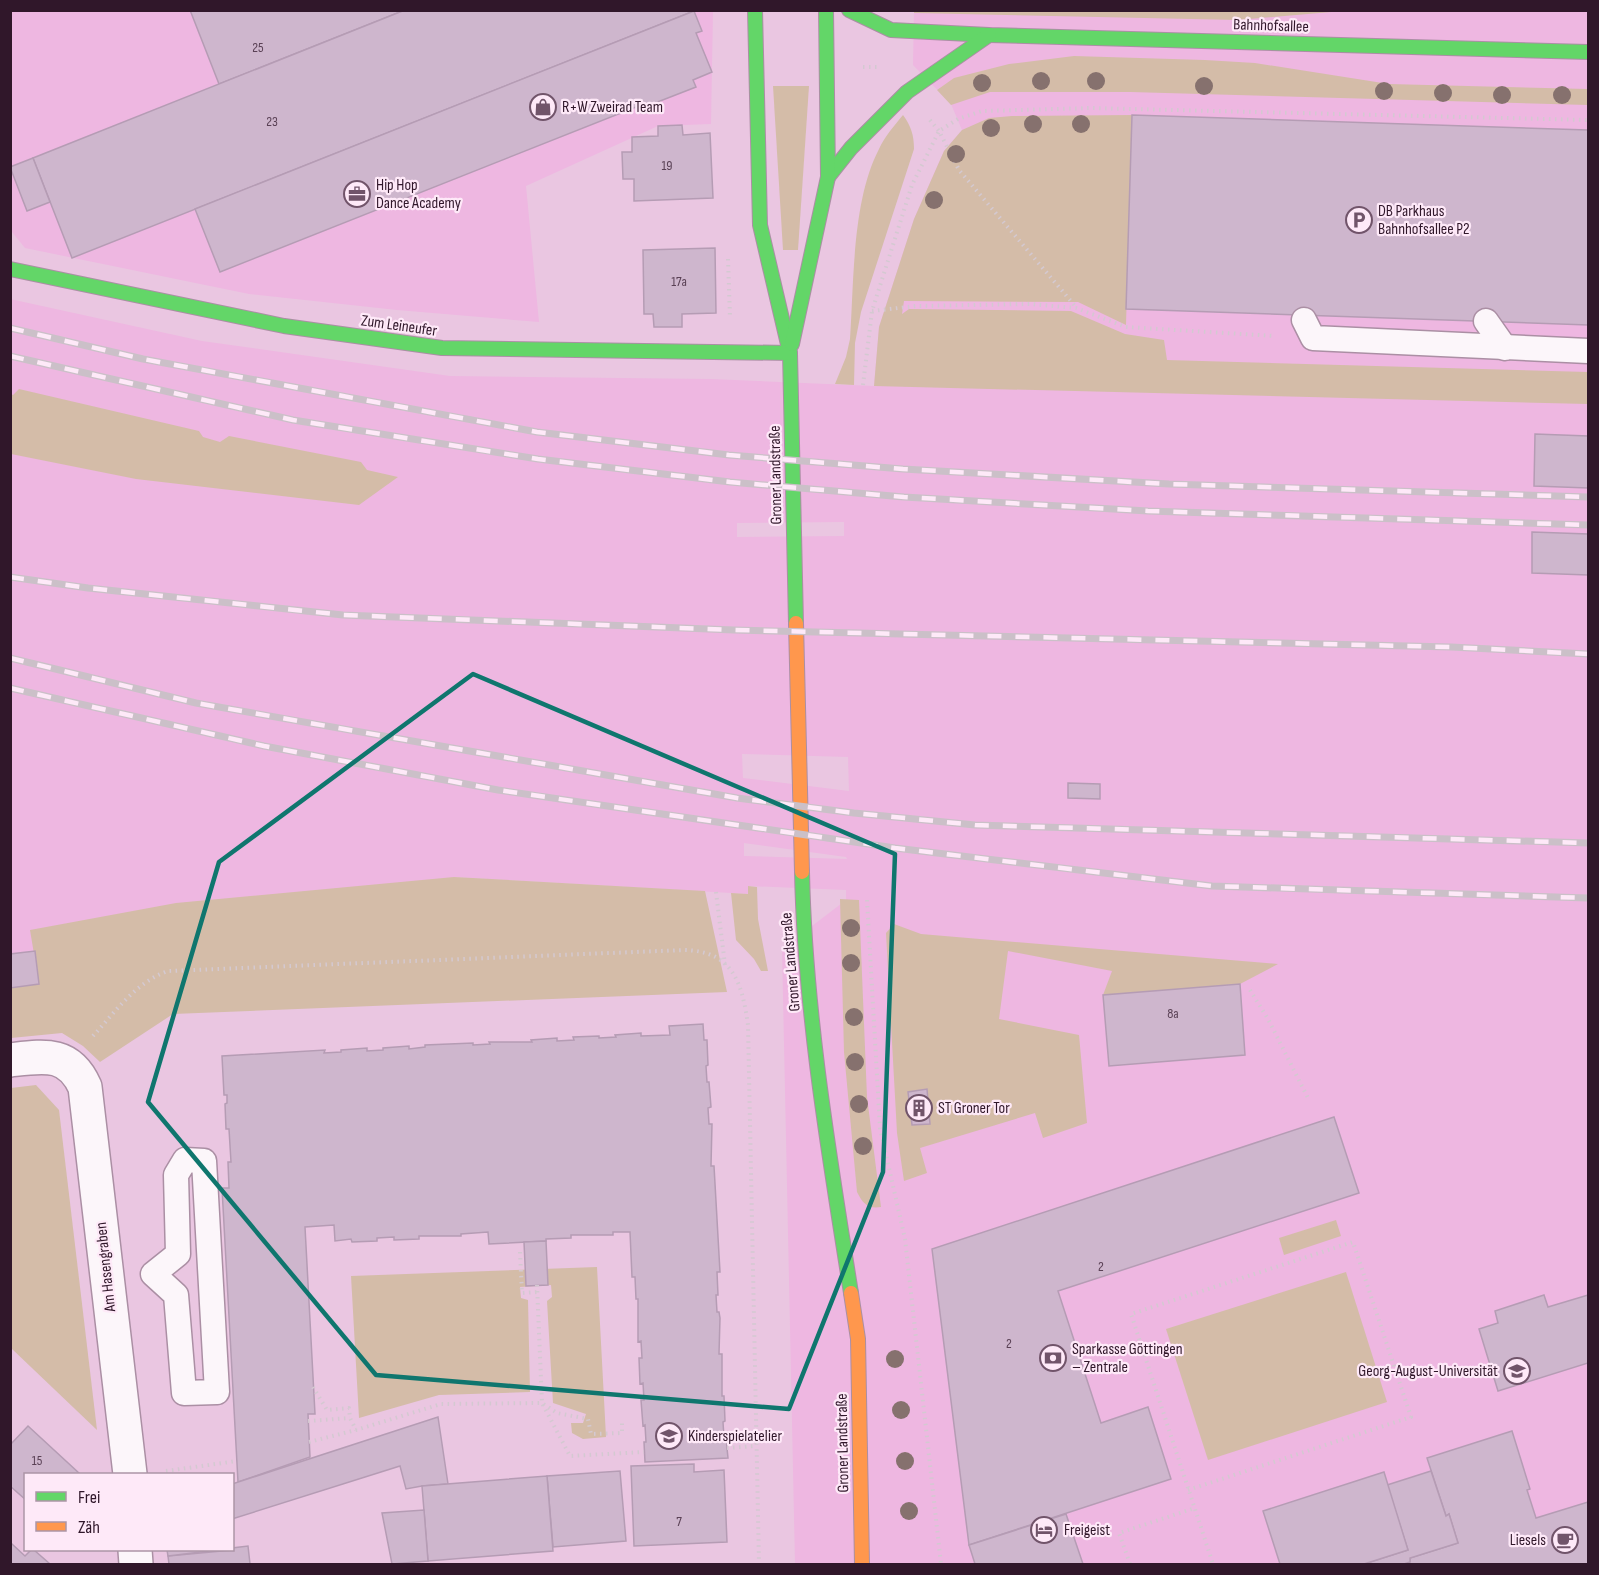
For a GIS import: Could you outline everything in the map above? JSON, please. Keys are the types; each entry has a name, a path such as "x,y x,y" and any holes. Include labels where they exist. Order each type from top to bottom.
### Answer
{"main road":[{"name":"Groner Landstraße","path":"755,10 760,225 790,353 802,892 808,980 824,1122 858,1339 862,1564"},
{"name":"Groner Landstraße","path":"790,353 828,177 826,10"},
{"name":"Bahnhofsallee","path":"849,10 891,30 989,35 1588,52"},
{"path":"828,177 851,148 907,92 989,35"},
{"name":"Zum Leineufer","path":"10,269 284,326 442,348 790,353"}],"street":[{"path":"10,1060 47,1057 69,1064"},
{"name":"Am Hasengraben","path":"69,1064 82,1080 87,1096 130,1473"}],"lane":[{"path":"1486,321 1505,348"},
{"path":"1308,329 1505,348 1588,351"},
{"path":"185,1160 204,1161 217,1392 184,1393 176,1295 153,1274 178,1254 176,1175 185,1160"}],"path":[{"path":"858,67 880,66"},
{"path":"863,385 872,311 912,185 939,131 958,119 982,111 1091,108 1588,120"},
{"path":"939,131 959,170 1076,308"},
{"path":"872,311 916,306 1030,304 1076,308 1126,327 1308,329"},
{"path":"716,892 726,965"},
{"path":"867,900 880,1128 905,1239 941,1564"},
{"path":"69,1064 140,986 168,971 684,950 706,952 714,956 732,972 741,988 748,1025 759,1564"},
{"path":"1250,990 1268,1018 1308,1098"},
{"path":"1188,1490 1411,1417 1353,1242 1131,1314 1188,1490 1213,1564"},
{"path":"520,1252 522,1293 537,1292"},
{"path":"537,1285 542,1403 570,1456 645,1452"},
{"path":"313,1387 327,1410 350,1408 350,1418 356,1430"},
{"path":"309,1442 441,1404 542,1403 557,1413 588,1419 591,1434 622,1433 622,1423"},
{"path":"308,1421 350,1418"},
{"path":"727,1448 756,1446"},
{"path":"164,1471 237,1461"},
{"path":"1130,1564 1119,1533 1195,1508"}],"highlighted area":[{"path":"473,674 895,854 883,1172 789,1409 376,1375 148,1102 219,862"}],"shaded area":[{"path":"914,10 1343,11 1238,20 914,13"},
{"path":"10,11 713,11 711,124 658,126 526,186 539,322 249,294 25,248 12,232 11,221"},
{"path":"914,11 1588,11 1588,1564 795,1564 782,949 846,900 846,890 748,886 748,894 454,877 11,1038 10,299 202,341 450,376 711,379 874,386 879,327 914,219 944,151 962,130 951,104 913,65","holes":["844,522 844,536 737,537 737,523","742,754 848,757 849,791 743,778","744,843 846,857 847,859 744,856"]},
{"path":"1074,56 1255,63 1389,84 1588,89 1588,105 1130,92 990,92 951,105 937,90 954,78 1009,64"},
{"path":"773,86 809,86 798,250 783,250"},
{"path":"903,115 912,131 914,149 861,312 855,343 854,385 835,384 846,357 850,339 856,242 864,192 881,144"},
{"path":"1132,115 1126,325 1078,302 904,301 902,314 909,309 1071,311 1125,334 1164,340 1167,360 1588,372 1588,404 874,386 879,327 914,219 944,151 962,130 989,118"},
{"path":"19,389 199,431 203,437 220,442 229,436 361,462 367,470 398,477 359,505 136,479 11,454 11,394 13,395"},
{"path":"454,877 705,891 727,992 173,1014 100,1062 83,1046 62,1033 11,1038 10,988 39,984 30,930 176,903"},
{"path":"748,886 757,887 758,919 768,971 761,971 754,959 736,940 731,893 748,894"},
{"path":"840,899 859,900 867,1097 881,1207 866,1205 857,1192 844,1052"},
{"path":"894,924 921,934 1278,964 1240,984 1103,995 1112,971 1008,951 999,1019 1079,1035 1087,1123 1043,1138 1035,1113 920,1148 927,1173 904,1181 897,1133 886,933"},
{"path":"36,1085 59,1110 97,1430 11,1348 11,1088"},
{"path":"1336,1220 1341,1236 1284,1255 1279,1238"},
{"path":"597,1267 606,1437 583,1439 572,1433 571,1423 583,1423 586,1414 553,1403 547,1301 552,1297 551,1285 520,1287 521,1298 528,1300 530,1392 439,1395 359,1418 351,1276"},
{"path":"1346,1272 1387,1402 1208,1460 1166,1329"}],"building":[{"path":"190,10 405,10 219,84"},
{"path":"405,10 694,11 72,258 33,158"},
{"path":"694,11 702,31 696,33 712,72 693,80 696,87 637,110 636,107 220,272 195,209"},
{"name":"DB Parkhaus Bahnhofsallee P2","path":"1132,115 1588,130 1588,325 1126,309"},
{"path":"682,125 683,135 710,133 713,198 634,201 634,179 623,179 622,152 632,152 632,137 658,136 658,126"},
{"path":"33,158 50,202 27,211 10,167"},
{"path":"715,248 716,313 682,314 682,327 654,327 653,314 644,314 643,250"},
{"path":"1535,434 1588,436 1588,488 1534,486"},
{"path":"1532,532 1588,534 1588,575 1532,573"},
{"path":"1068,783 1100,784 1100,799 1068,798"},
{"path":"35,951 39,984 10,988 10,954"},
{"path":"1240,984 1245,1055 1109,1066 1103,995"},
{"path":"703,1024 704,1040 707,1040 708,1065 706,1066 711,1107 708,1108 709,1124 712,1124 711,1166 714,1166 720,1272 717,1272 718,1295 716,1295 717,1312 720,1318 719,1354 722,1354 724,1438 726,1438 728,1458 645,1462 645,1425 643,1426 641,1400 644,1400 643,1383 640,1384 639,1358 642,1358 641,1341 638,1342 638,1299 636,1299 635,1277 632,1277 630,1232 613,1232 613,1235 571,1235 571,1238 546,1239 546,1241 489,1244 488,1232 461,1234 461,1236 419,1236 419,1239 377,1238 377,1241 352,1242 351,1239 335,1241 334,1225 305,1227 315,1414 308,1414 310,1457 238,1482 222,1188 229,1188 228,1162 231,1162 229,1129 226,1129 227,1095 224,1095 222,1056 325,1050 324,1053 367,1048 367,1051 409,1046 409,1049 425,1047 425,1045 532,1042 531,1040 557,1038 557,1041 574,1040 573,1037 616,1037 615,1035 641,1033 641,1036 670,1035 669,1026"},
{"name":"ST Groner Tor","path":"927,1089 930,1124 912,1125 908,1092"},
{"path":"1334,1117 1359,1193 1058,1291 1101,1423 1148,1407 1171,1479 969,1545 932,1249"},
{"path":"546,1241 548,1285 526,1286 524,1242"},
{"path":"1544,1295 1548,1307 1588,1295 1588,1363 1498,1391 1479,1329 1498,1323 1495,1311"},
{"path":"438,1417 448,1484 406,1489 400,1466 234,1518 234,1483"},
{"path":"28,1426 79,1473 24,1473 24,1498 10,1486 10,1445"},
{"path":"1512,1431 1530,1489 1527,1490 1536,1518 1588,1502 1588,1564 1404,1564 1410,1562 1410,1558 1458,1543 1449,1514 1446,1516 1427,1458"},
{"path":"694,1464 694,1472 724,1470 727,1542 634,1546 631,1466"},
{"path":"620,1471 626,1541 553,1547 547,1476"},
{"path":"1431,1471 1458,1543 1410,1558 1410,1562 1404,1564 1364,1564 1408,1550 1387,1485"},
{"path":"1384,1472 1408,1550 1364,1564 1280,1564 1263,1511"},
{"path":"547,1476 553,1551 428,1561 422,1486"},
{"path":"424,1510 428,1561 392,1564 382,1513"},
{"name":"Freigeist","path":"1066,1514 1083,1564 975,1564 969,1545"},
{"path":"12,1544 25,1556 30,1551 35,1551 50,1564 10,1564"},
{"path":"248,1546 250,1564 169,1564 168,1556 234,1551 234,1548"},
{"path":"167,1551 209,1551 168,1556"}],"railway":[{"path":"10,328 143,359 537,432 729,455 903,469 1169,484 1588,497"},
{"path":"10,356 293,420 538,459 730,482 904,497 1148,511 1588,525"},
{"path":"10,577 88,588 343,615 734,630 1451,647 1588,654"},
{"path":"10,658 196,703 737,798 854,813 975,825 1588,843"},
{"path":"10,688 264,746 498,790 895,848 1212,886 1588,898"}],"traffic: fast":[{"path":"755,10 760,225 790,353 796,623"},
{"path":"792,344 828,177 826,10"},
{"path":"849,10 891,30 989,35 1588,52"},
{"path":"828,177 851,148 907,92 989,35"},
{"path":"10,269 284,326 442,348 790,353"},
{"path":"802,872 813,1031 851,1293"}],"traffic: slow":[{"path":"796,623 802,872"},
{"path":"851,1293 858,1339 862,1564"}],"place":[{"name":"R+W Zweirad Team","path":"543,107"},
{"name":"Hip Hop Dance Academy","path":"357,194"},
{"name":"DB Parkhaus Bahnhofsallee P2","path":"1359,220"},
{"name":"ST Groner Tor","path":"919,1108"},
{"name":"Sparkasse Göttingen – Zentrale","path":"1053,1358"},
{"name":"Georg-August-Universität","path":"1517,1371"},
{"name":"Kinderspielatelier","path":"669,1436"},
{"name":"Freigeist","path":"1044,1530"},
{"name":"Liesels","path":"1565,1540"}]}
